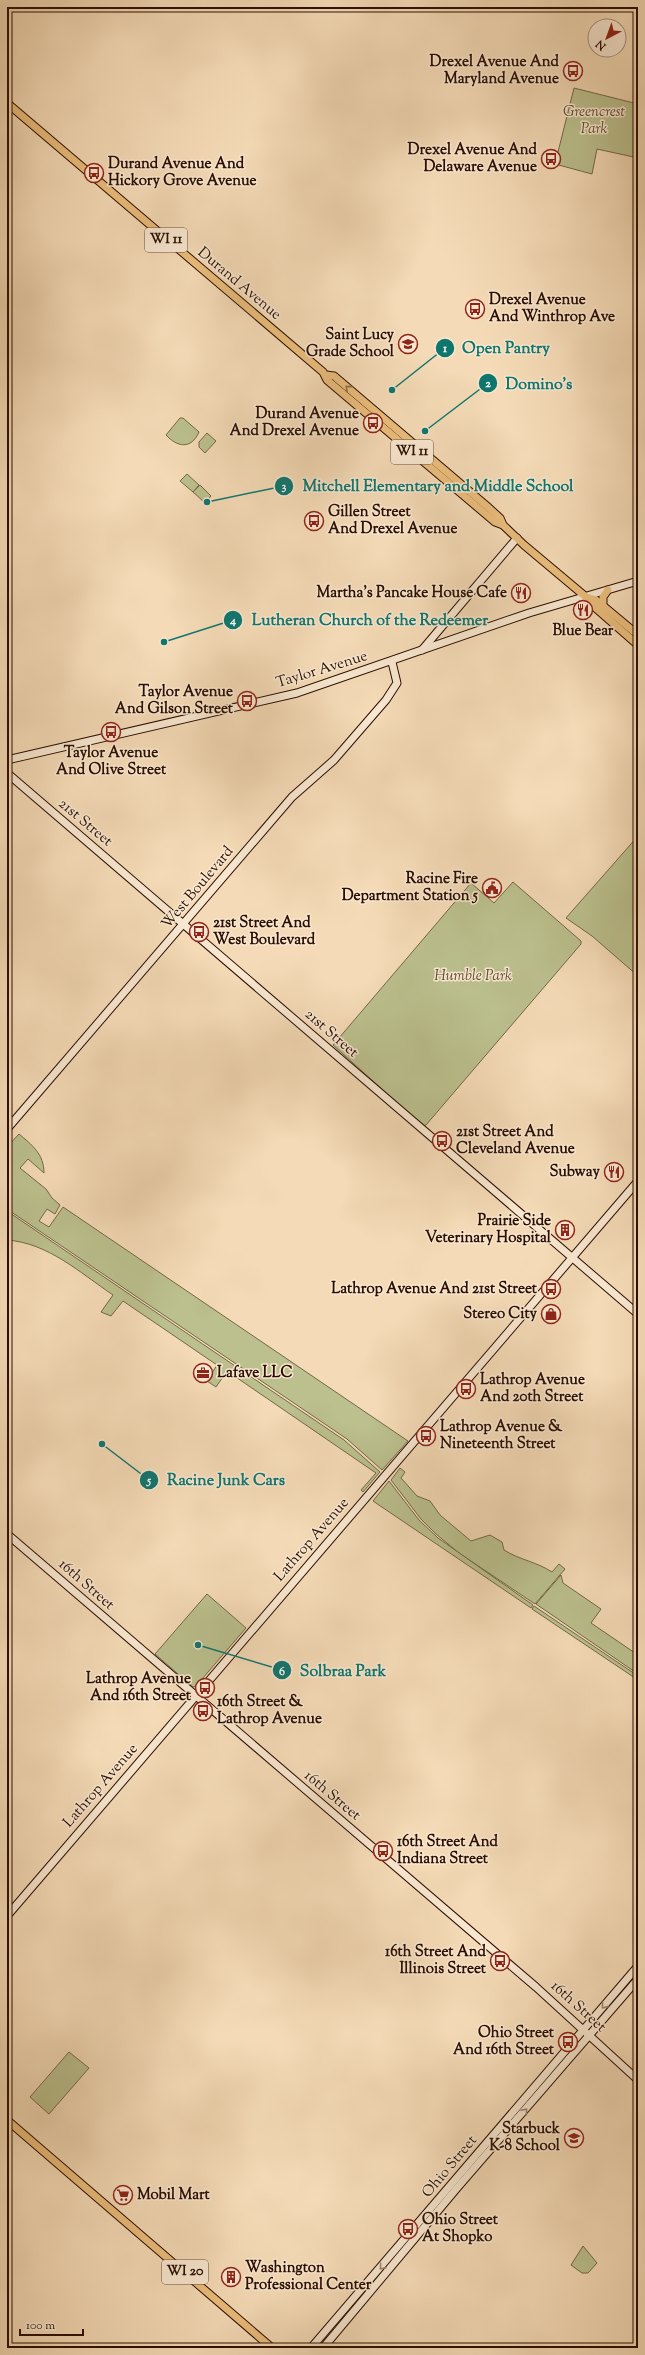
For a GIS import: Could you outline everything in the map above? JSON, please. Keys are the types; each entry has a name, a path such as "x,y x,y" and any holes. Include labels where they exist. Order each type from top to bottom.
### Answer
{"main road":[{"name":"Durand Avenue","path":"7,103 326,375 334,376 500,518 503,525 517,538 586,596 596,600 638,635"},
{"path":"603,606 603,597 608,590"},
{"name":"Durand Avenue","path":"586,596 590,603 638,645"},
{"name":"WI 20","path":"7,2120 272,2348"}],"street":[{"path":"421,652 517,538"},
{"name":"Taylor Avenue","path":"7,760 297,693 421,652 529,613 638,581"},
{"name":"West Boulevard","path":"7,1129 292,798 334,760 386,700 397,683 392,662"},
{"name":"21st Street","path":"7,773 638,1314"},
{"name":"Lathrop Avenue","path":"7,1916 638,1181"},
{"name":"16th Street","path":"7,1534 590,2034 638,2080"},
{"name":"Ohio Street","path":"311,2348 638,1966"},
{"name":"Ohio Street","path":"324,2348 457,2188 638,1979"},
{"path":"491,2139 494,2147"}],"green space":[{"name":"Greencrest Park","path":"574,88 638,104 638,158 597,149 592,174 555,164"},
{"path":"180,418 183,418 199,432 192,442 184,445 175,442 166,435"},
{"path":"207,433 216,441 205,453 199,447 199,442"},
{"path":"187,474 199,485 193,492 180,481"},
{"path":"200,485 211,496 205,503 193,492"},
{"path":"638,836 638,976 592,936 566,918"},
{"name":"Humble Park","path":"513,882 581,941 581,944 426,1125 423,1126 333,1045 471,883 494,903"},
{"path":"19,1134 33,1146 40,1155 44,1173 28,1159 20,1168 46,1189 52,1198 60,1205 55,1214 47,1209 39,1221 49,1227 63,1207 408,1441 382,1470 347,1439 7,1209 7,1147"},
{"path":"7,1211 344,1440 380,1472 363,1492 361,1490 376,1473 227,1371 216,1387 207,1381 217,1365 123,1301 111,1316 101,1312 113,1295 63,1260 50,1253 22,1242 7,1240"},
{"path":"400,1468 405,1472 401,1478 417,1496 430,1501 440,1515 471,1541 490,1535 502,1542 504,1550 516,1556 552,1572 559,1564 565,1569 535,1604 459,1553 421,1519 391,1480"},
{"path":"389,1481 419,1520 438,1538 533,1605 531,1608 373,1501"},
{"path":"561,1575 563,1583 601,1609 591,1623 638,1655 638,1674 536,1604"},
{"path":"207,1594 246,1628 196,1686 193,1687 155,1654"},
{"path":"534,1606 638,1676 638,1680 532,1609"},
{"path":"69,2052 89,2068 49,2114 30,2097"},
{"path":"583,2246 597,2263 588,2273 582,2273 571,2265"}],"place":[{"name":"Drexel Avenue And Maryland Avenue","path":"573,71"},
{"name":"Drexel Avenue And Delaware Avenue","path":"551,159"},
{"name":"Durand Avenue And Hickory Grove Avenue","path":"94,173"},
{"name":"Drexel Avenue And Winthrop Ave","path":"475,309"},
{"name":"Saint Lucy Grade School","path":"408,344"},
{"name":"Open Pantry","path":"392,390"},
{"name":"Durand Avenue And Drexel Avenue","path":"373,423"},
{"name":"Domino's","path":"425,431"},
{"name":"Mitchell Elementary and Middle School","path":"207,502"},
{"name":"Gillen Street And Drexel Avenue","path":"314,521"},
{"name":"Martha's Pancake House Cafe","path":"521,593"},
{"name":"Blue Bear","path":"583,610"},
{"name":"Lutheran Church of the Redeemer","path":"164,642"},
{"name":"Taylor Avenue And Gilson Street","path":"247,701"},
{"name":"Taylor Avenue And Olive Street","path":"111,732"},
{"name":"Racine Fire Department Station 5","path":"492,888"},
{"name":"21st Street And West Boulevard","path":"199,932"},
{"name":"21st Street And Cleveland Avenue","path":"442,1141"},
{"name":"Subway","path":"614,1172"},
{"name":"Prairie Side Veterinary Hospital","path":"565,1230"},
{"name":"Lathrop Avenue And 21st Street","path":"551,1289"},
{"name":"Stereo City","path":"551,1314"},
{"name":"Lafave LLC","path":"203,1373"},
{"name":"Lathrop Avenue And 20th Street","path":"466,1389"},
{"name":"Lathrop Avenue & Nineteenth Street","path":"426,1436"},
{"name":"Racine Junk Cars","path":"102,1444"},
{"name":"Solbraa Park","path":"198,1645"},
{"name":"Lathrop Avenue And 16th Street","path":"205,1688"},
{"name":"16th Street & Lathrop Avenue","path":"203,1711"},
{"name":"16th Street And Indiana Street","path":"383,1851"},
{"name":"16th Street And Illinois Street","path":"500,1961"},
{"name":"Ohio Street And 16th Street","path":"568,2042"},
{"name":"Starbuck K-8 School","path":"574,2138"},
{"name":"Mobil Mart","path":"123,2195"},
{"name":"Ohio Street At Shopko","path":"408,2229"},
{"name":"Washington Professional Center","path":"231,2277"}]}
